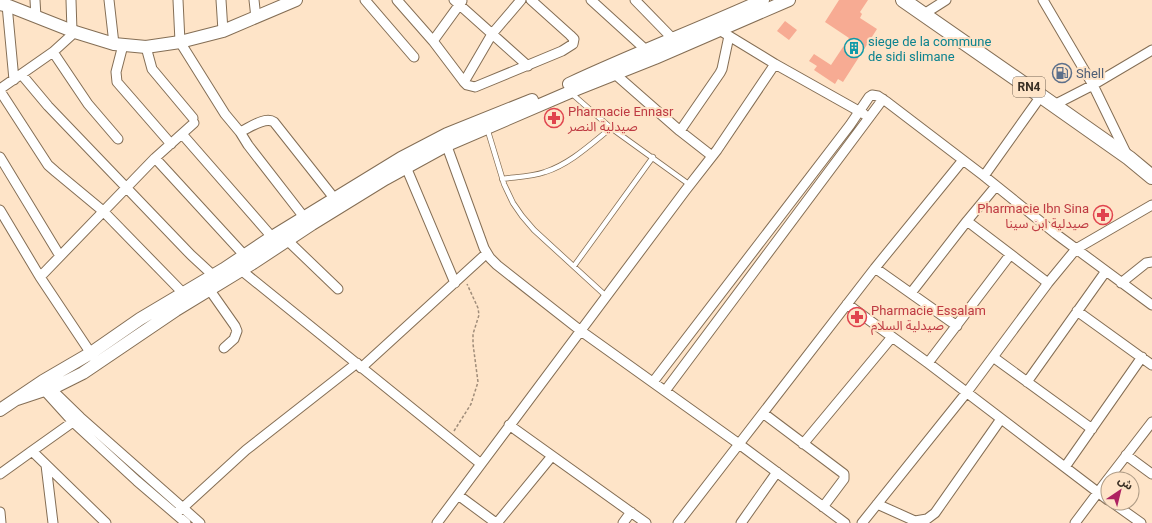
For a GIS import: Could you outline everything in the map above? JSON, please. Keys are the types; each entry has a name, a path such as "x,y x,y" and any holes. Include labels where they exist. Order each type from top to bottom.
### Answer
{"main road":[{"name":"RN4","path":"903,0 1129,158 1152,177"}],"street":[{"path":"35,0 36,17"},
{"path":"71,0 73,32 52,52 0,90 48,165 103,211 183,293"},
{"path":"109,0 119,44 116,72 117,82 171,144"},
{"path":"178,0 180,42 225,114 307,221"},
{"path":"221,0 223,31"},
{"path":"254,0 256,18"},
{"path":"4,5 73,32 119,44 146,47 180,42 223,31 296,0"},
{"path":"365,0 414,58"},
{"path":"397,0 464,82 467,85 475,87 562,51 571,46 574,42 568,33 531,0"},
{"path":"464,82 492,34 521,0"},
{"path":"591,0 646,50"},
{"path":"635,0 673,39"},
{"path":"383,175 406,167 445,140 487,128 646,50 764,0"},
{"path":"236,267 245,256 272,237 307,221 445,140 567,89 615,74 725,33 789,0"},
{"path":"924,14 946,0"},
{"path":"1043,0 1093,84 1129,158"},
{"path":"432,41 459,2 528,66"},
{"path":"4,5 18,77 192,255 217,278"},
{"path":"710,24 775,64 869,117"},
{"path":"680,131 722,69 725,33"},
{"path":"40,277 155,158 194,121 152,69 146,47"},
{"path":"1054,105 1152,50"},
{"path":"52,52 85,99 118,139"},
{"path":"437,523 712,156 775,64"},
{"path":"615,74 680,131 712,156"},
{"path":"653,382 872,95 883,99 1076,249 1152,305"},
{"path":"984,176 1041,96"},
{"path":"665,391 883,99"},
{"path":"240,132 270,119 338,202"},
{"path":"182,134 272,237"},
{"path":"445,140 487,253 497,265 581,331 739,444 845,523"},
{"path":"829,152 837,160"},
{"path":"0,157 60,256"},
{"path":"155,158 245,256"},
{"path":"678,523 875,268 963,160"},
{"path":"406,167 455,283"},
{"path":"911,293 996,186"},
{"path":"862,523 966,392 1048,283 1076,249 1152,205"},
{"path":"0,210 40,277 98,364"},
{"path":"0,410 17,399 44,386 140,319 183,293 217,278 287,240 307,221"},
{"path":"967,222 1048,283"},
{"path":"764,236 774,244"},
{"path":"287,240 338,289"},
{"path":"179,511 246,450 359,365 455,283 487,253"},
{"path":"928,363 1010,255"},
{"path":"1121,283 1146,263 1152,262"},
{"path":"236,267 480,464"},
{"path":"875,268 957,326"},
{"path":"1027,382 1106,271"},
{"path":"44,386 71,379 98,364 209,289 217,278"},
{"path":"209,289 235,326 237,332 234,339 224,348"},
{"path":"847,304 928,363 1098,493"},
{"path":"1078,311 1152,364"},
{"path":"803,444 892,337"},
{"path":"993,357 1092,429"},
{"path":"1065,467 1142,357"},
{"path":"44,386 76,419 179,511 200,523"},
{"path":"762,414 844,474 844,479 823,507"},
{"path":"0,474 76,419"},
{"path":"878,504 917,522 927,519 934,513 1001,419"},
{"path":"1114,471 1152,422"},
{"path":"509,426 646,523"},
{"path":"32,450 105,523"},
{"path":"458,495 496,523 552,456"},
{"path":"1126,456 1152,474"},
{"path":"46,465 53,523"},
{"path":"741,523 777,472"},
{"path":"1075,523 1100,490"},
{"path":"179,511 186,523"},
{"path":"1124,511 1141,523"},
{"path":"0,512 1,523"},
{"path":"624,523 631,512"}],"lane":[{"path":"567,89 611,128 690,185"},
{"path":"487,128 502,178 513,202 522,216 534,230 606,296"},
{"path":"502,178 546,172 562,164 585,149 611,128"},
{"path":"574,266 653,157"}],"path":[{"path":"449,439 471,404 478,382 473,334 479,315 478,308 462,276"}],"building":[{"name":"siege de la commune de sidi slimane","path":"839,0 868,0 860,12 862,14 860,18 877,29 843,82 838,79 835,84 814,70 817,66 809,61 814,54 831,65 849,38 825,22"},
{"path":"785,21 797,30 789,40 777,31"}],"place":[{"name":"siege de la commune de sidi slimane","path":"854,48"},
{"name":"Shell","path":"1062,73"},
{"name":"Pharmacie Ennasr صيدلية النصر","path":"554,118"},
{"name":"Pharmacie Ibn Sina صيدلية ابن سينا","path":"1103,215"},
{"name":"Pharmacie Essalam صيدلية السلام","path":"857,317"}]}
